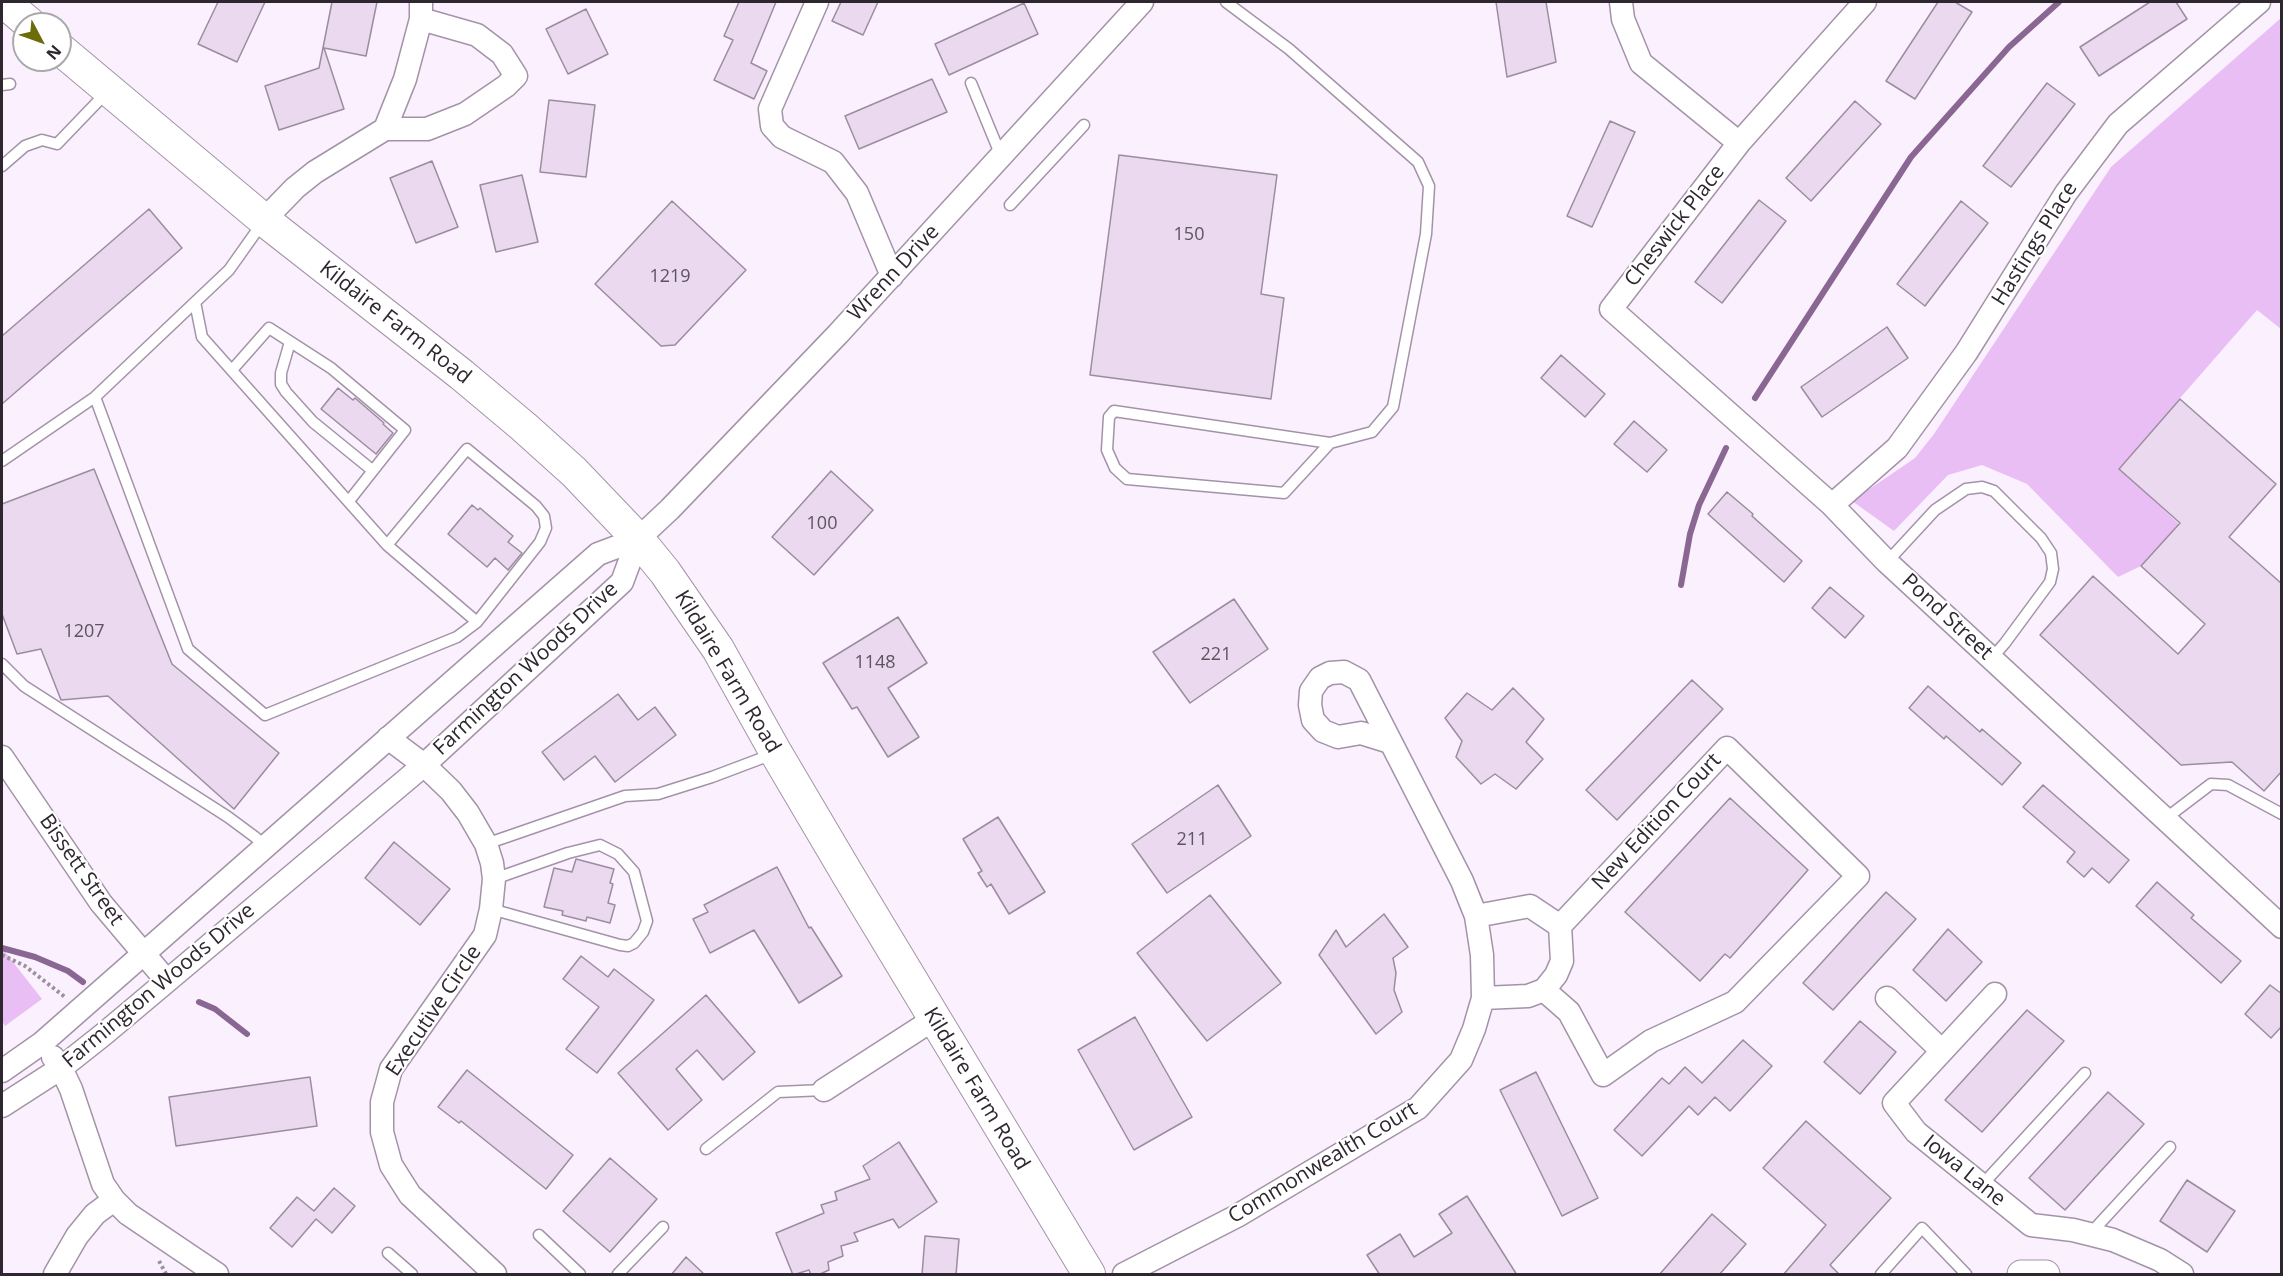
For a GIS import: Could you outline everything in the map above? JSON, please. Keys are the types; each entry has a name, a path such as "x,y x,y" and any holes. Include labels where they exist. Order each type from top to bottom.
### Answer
{"main road":[{"path":"4,2 16,12"},
{"name":"Kildaire Farm Road","path":"72,59 264,220 462,375 524,427 574,472 638,539 665,572 718,649 776,753 1089,1275"}],"street":[{"path":"817,2 770,109 772,126 782,136 833,162 857,193 892,276"},
{"name":"Wrenn Drive","path":"638,539 678,501 892,276 1142,2"},
{"name":"Cheswick Place","path":"1621,2 1623,19 1641,63 1739,143"},
{"name":"Cheswick Place","path":"1611,309 1739,143 1865,2"},
{"name":"Hastings Place","path":"1832,505 1897,448 1966,353 2066,193 2118,124 2259,2"},
{"path":"264,220 295,188 315,172 385,129 427,129 465,114 506,86 516,76 502,54 477,35 421,10 405,78 385,129"},
{"name":"Pond Street","path":"1611,309 1832,505 1887,562 2165,819 2280,921"},
{"name":"Farmington Woods Drive","path":"2,1071 42,1043 598,554 638,539"},
{"name":"Farmington Woods Drive","path":"2,1106 61,1068 424,765 622,582 638,539"},
{"name":"Executive Circle","path":"388,738 424,765 451,791 468,813 486,844 494,879 485,935 391,1069 384,1094 382,1132 391,1165 410,1196 494,1274"},
{"name":"Commonwealth Court","path":"1124,1275 1237,1216 1418,1108 1461,1060 1474,1029 1483,998 1482,955 1476,916 1462,881 1390,742"},
{"name":"New Edition Court","path":"1544,990 1569,1012 1603,1075 1651,1041 1735,1002 1858,876 1727,748 1560,926"},
{"name":"Bissett Street","path":"2,757 101,903 166,980"},
{"path":"1476,916 1530,906 1560,926 1562,961 1556,975 1544,990 1528,996 1483,998"},
{"name":"Iowa Lane","path":"1995,994 1894,1103 1916,1132 2031,1225 2073,1230 2113,1240 2160,1260 2182,1275"},
{"path":"1887,998 1942,1051"},
{"path":"824,1090 934,1019"},
{"path":"42,1043 61,1068 71,1089 103,1184 114,1200 128,1214 217,1275"},
{"path":"55,1275 64,1256 83,1228 95,1214 114,1200"},
{"path":"2022,1275 2046,1275"}],"lane":[{"path":"1226,2 1289,49 1418,162 1429,186 1426,234 1393,407 1372,432 1330,443 1114,411 1109,417 1107,450 1114,468 1127,479 1284,493 1330,443"},
{"path":"971,83 1001,156"},
{"path":"2,166 25,146 42,140 57,144 109,91"},
{"path":"1010,205 1084,125"},
{"path":"2,461 95,397 229,270 264,220"},
{"path":"195,302 202,337 387,545 477,622"},
{"path":"232,370 269,328 331,368 405,430 349,501"},
{"path":"290,342 281,374 281,384 286,392 313,422 372,470"},
{"path":"95,397 188,649 265,715 457,637 477,622 540,542 546,528 544,516 536,506 467,449 387,545"},
{"path":"1887,562 1935,510 1966,489 1982,487 1994,491 2041,538 2051,553 2053,569 2050,582 1992,658"},
{"path":"2,664 24,686 228,818 265,846"},
{"path":"486,844 625,796 658,794 776,753"},
{"path":"2165,819 2211,784 2228,785 2282,814"},
{"path":"491,909 628,946 634,943 643,932 647,921 634,872 618,854 600,845 568,853 494,879"},
{"path":"1982,1185 2085,1073"},
{"path":"706,1149 778,1092 824,1090"},
{"path":"2090,1234 2170,1147"},
{"path":"618,1275 663,1227"},
{"path":"1881,1275 1922,1228 1966,1275"},
{"path":"539,1235 580,1275"},
{"path":"388,1253 412,1275"}],"path":[{"path":"2,955 25,966 70,1001"}],"shaded area":[{"path":"2281,18 2281,329 2257,310 2119,468 2179,524 2141,566 2118,577 2027,484 1982,465 1948,475 1894,531 1852,501 1915,458 1934,434 2111,167"},
{"path":"2,948 42,999 5,1026 2,1021"}],"building":[{"path":"218,2 265,2 237,62 198,44"},
{"path":"332,2 377,2 366,56 324,48 344,109 279,130 265,86 319,68"},
{"path":"739,2 776,2 751,63 767,71 754,99 714,80 733,40 724,36"},
{"path":"841,2 878,2 863,35 832,21"},
{"path":"1496,2 1546,2 1556,62 1507,77"},
{"path":"1938,2 1955,2 1972,12 1915,99 1886,81"},
{"path":"2150,2 2176,2 2187,19 2099,76 2080,47"},
{"path":"1024,3 1038,34 949,75 935,44"},
{"path":"586,9 608,54 568,74 546,29"},
{"path":"932,79 947,112 859,149 845,116"},
{"path":"2047,83 2075,104 2011,187 1983,166"},
{"path":"549,100 595,105 586,177 540,172"},
{"path":"1855,101 1881,124 1811,201 1786,178"},
{"path":"1610,121 1635,132 1592,227 1567,216"},
{"path":"1119,155 1277,175 1261,294 1284,298 1271,399 1090,375"},
{"path":"432,161 458,227 416,243 390,178"},
{"path":"522,175 538,242 496,252 480,185"},
{"path":"1759,200 1786,221 1722,303 1695,282"},
{"path":"672,201 746,270 675,345 661,346 595,284"},
{"path":"1961,201 1988,223 1925,306 1897,284"},
{"path":"149,209 182,248 2,404 2,336"},
{"path":"1887,327 1908,358 1822,417 1801,387"},
{"path":"1561,355 1605,394 1585,417 1541,378"},
{"path":"338,388 353,400 355,398 393,433 376,454 321,409"},
{"path":"2180,399 2276,484 2229,537 2282,584 2282,771 2264,791 2232,762 2181,765 2040,635 2093,576 2178,654 2205,624 2141,566 2180,523 2119,469"},
{"path":"1634,421 1667,450 1647,472 1614,444"},
{"path":"94,469 172,664 279,753 234,809 108,696 61,700 41,649 17,654 2,614 2,504"},
{"path":"831,471 873,510 814,575 772,537"},
{"path":"1727,492 1802,561 1784,582 1708,514"},
{"path":"472,505 478,510 480,508 513,536 508,542 522,553 508,570 495,558 487,567 448,534"},
{"path":"1830,587 1864,616 1845,638 1812,608"},
{"path":"1234,599 1268,649 1190,703 1153,652"},
{"path":"898,617 927,663 888,688 919,737 888,757 857,707 852,709 823,663"},
{"path":"1692,680 1723,709 1617,820 1586,790"},
{"path":"1928,686 1980,732 1982,729 2021,763 2002,785 1946,736 1944,739 1909,708"},
{"path":"1513,688 1544,719 1526,742 1543,759 1516,789 1495,774 1481,784 1456,757 1462,741 1445,718 1467,693 1492,710"},
{"path":"618,694 638,720 655,707 676,735 615,782 595,756 564,780 542,752"},
{"path":"1218,785 1251,836 1167,893 1132,844"},
{"path":"2043,785 2129,860 2109,883 2092,868 2084,877 2067,862 2075,852 2023,807"},
{"path":"1730,798 1808,870 1730,958 1725,954 1700,981 1625,912"},
{"path":"998,817 1045,892 1009,914 991,884 987,887 978,873 982,871 963,839"},
{"path":"394,842 450,889 420,925 365,878"},
{"path":"576,859 614,869 608,903 615,905 610,923 587,917 586,921 562,915 563,911 544,907 554,868 572,872"},
{"path":"777,867 809,928 811,927 842,976 799,1003 754,930 710,953 693,919 708,912 704,905"},
{"path":"2157,882 2194,915 2191,918 2241,961 2221,983 2136,906"},
{"path":"1886,892 1916,919 1833,1010 1803,983"},
{"path":"1210,895 1281,983 1207,1041 1137,953"},
{"path":"1384,914 1408,947 1393,958 1396,973 1394,990 1402,1012 1376,1034 1319,955 1336,930 1346,947"},
{"path":"1948,929 1982,962 1946,1001 1913,970"},
{"path":"581,956 608,977 614,969 654,1000 597,1073 566,1049 599,1007 563,979"},
{"path":"2270,985 2282,994 2282,1026 2271,1038 2245,1014"},
{"path":"706,995 755,1052 723,1080 697,1050 676,1069 702,1100 668,1130 618,1073"},
{"path":"2027,1010 2064,1041 1982,1132 1945,1100"},
{"path":"1135,1017 1192,1117 1134,1150 1078,1050"},
{"path":"1860,1021 1896,1052 1860,1094 1824,1062"},
{"path":"1743,1040 1772,1066 1730,1111 1715,1097 1698,1115 1689,1106 1642,1156 1614,1130 1662,1078 1669,1084 1685,1067 1702,1083"},
{"path":"467,1070 573,1155 546,1189 461,1121 459,1123 438,1107"},
{"path":"1536,1072 1598,1198 1562,1216 1500,1090"},
{"path":"310,1077 317,1126 176,1146 169,1097"},
{"path":"2108,1092 2144,1124 2065,1210 2029,1178"},
{"path":"1806,1121 1891,1198 1830,1265 1840,1275 1783,1275 1826,1225 1763,1168"},
{"path":"899,1142 937,1202 899,1228 893,1219 854,1233 858,1241 841,1246 843,1256 828,1262 829,1270 818,1275 811,1275 809,1270 793,1275 776,1233 824,1213 821,1205 837,1200 835,1192 870,1179 863,1166"},
{"path":"610,1158 657,1199 610,1252 563,1211"},
{"path":"2187,1180 2235,1211 2207,1252 2160,1221"},
{"path":"334,1188 355,1206 332,1233 316,1219 292,1247 270,1228 297,1197 314,1211"},
{"path":"1467,1196 1517,1275 1380,1275 1367,1255 1400,1234 1414,1257 1452,1233 1439,1214"},
{"path":"1712,1214 1746,1244 1719,1275 1659,1275"},
{"path":"925,1236 959,1239 956,1275 922,1275"},
{"path":"686,1257 705,1275 671,1275"}],"waterway":[{"path":"1755,398 1911,157 2009,47 2059,2"},
{"path":"1681,585 1690,534 1699,505 1726,448"},
{"path":"2,948 35,957 68,971 83,982"},
{"path":"199,1002 215,1009 247,1034"}]}
